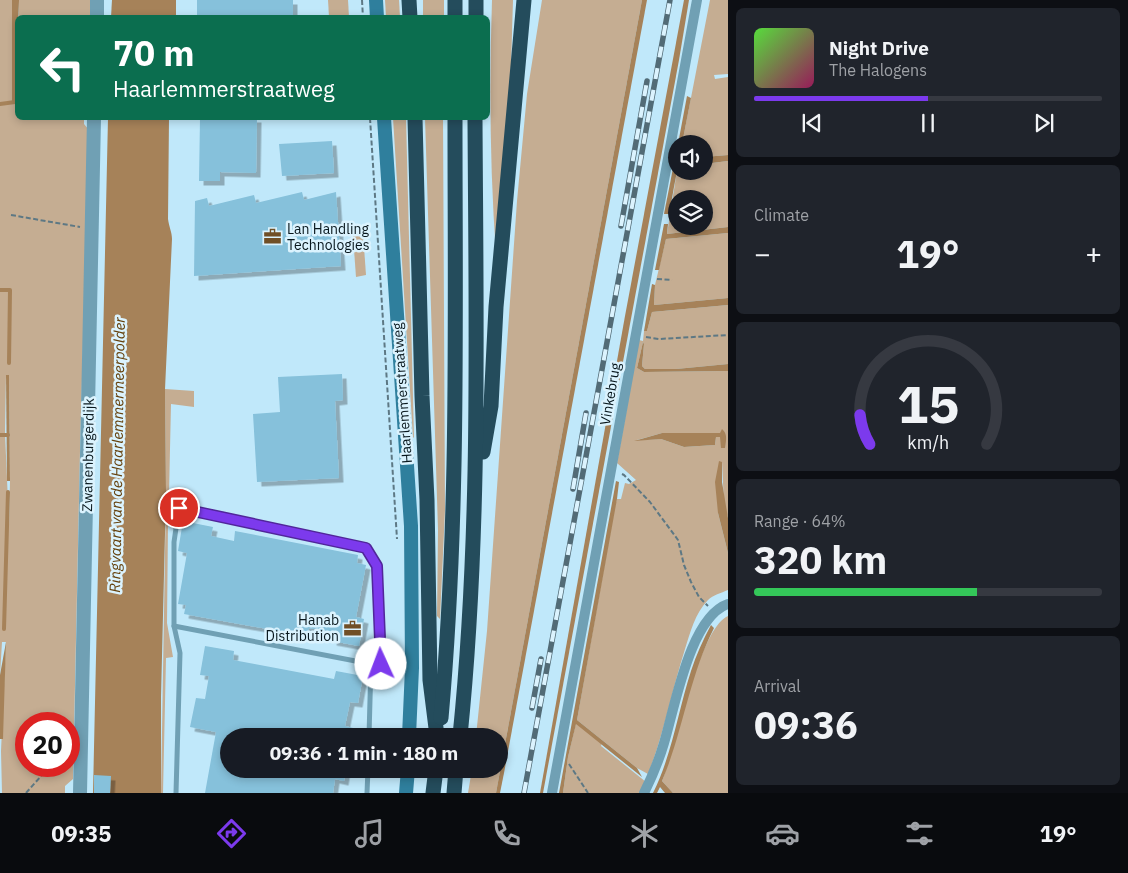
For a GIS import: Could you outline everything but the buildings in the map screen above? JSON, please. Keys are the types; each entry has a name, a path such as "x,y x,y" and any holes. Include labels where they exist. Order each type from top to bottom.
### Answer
{"highway":[{"path":"409,0 410,15"},
{"path":"455,0 455,15"},
{"path":"476,0 476,15"},
{"path":"476,490 491,406 496,307 524,0"},
{"path":"416,120 430,680 437,728"},
{"path":"439,728 446,668 453,534 455,120"},
{"path":"461,728 471,594 476,490 475,120"},
{"path":"433,793 435,778"},
{"path":"454,793 455,778"}],"main road":[{"path":"376,0 377,15"},
{"name":"Haarlemmerstraatweg","path":"384,120 411,526 412,668 409,728"},
{"path":"406,793 407,778"}],"street":[{"path":"97,0 97,15"},
{"name":"Vinkebrug","path":"552,793 645,277 698,0"},
{"name":"Zwanenburgerdijk","path":"80,793 94,120"},
{"path":"644,793 661,754 694,643 703,625 714,612 728,604"}],"lane":[{"path":"176,793 180,653 174,626 174,542 179,508 366,548 377,566 381,664"},
{"path":"174,626 371,664 412,668"},
{"path":"369,728 371,664"},
{"path":"367,793 368,778"}],"path":[{"path":"362,0 363,15"},
{"name":"Haarlemmerstraatweg","path":"370,120 398,544"},
{"path":"11,216 72,227"},
{"path":"645,277 672,280"},
{"path":"660,339 728,335"},
{"path":"610,474 624,474 650,502 678,540 684,565 699,597 714,612"},
{"path":"569,764 588,793"},
{"path":"26,793 40,777"}],"shaded area":[{"path":"0,0 12,0 12,101 15,102 15,120 84,120 84,124 89,130 74,712 15,712 15,777 73,777 65,786 65,793 2,793 1,751 6,642 2,642 0,675","holes":["6,375 9,375 9,525 5,433"]},
{"path":"19,0 91,0 91,15 19,15"},
{"path":"328,0 348,0 349,15 329,15"},
{"path":"385,0 399,0 400,15 386,15"},
{"path":"423,0 444,0 444,15 423,15"},
{"path":"492,0 513,0 509,132 497,267 491,134"},
{"path":"542,0 642,0 508,728 477,728 487,631 517,201 527,94"},
{"path":"710,0 728,0 728,74 714,75 715,79 728,77 728,155 713,156 713,135 684,135"},
{"path":"393,120 406,120 413,438"},
{"path":"425,120 443,120 445,510 440,619 437,616 438,530"},
{"path":"728,161 728,227 713,229 713,190 674,190 676,180 713,180 713,163"},
{"path":"363,233 366,275 356,277 353,236"},
{"path":"728,233 728,298 654,305 655,285 666,239"},
{"path":"728,305 728,364 676,369 645,369 642,366 643,342 637,368 644,372 728,371 728,518 724,504 722,462 718,513 728,553 728,590 708,600 703,605 694,623 648,774 637,768 577,720 615,506 617,499 621,499 625,483 629,484 636,480 617,463 639,340 643,341 644,331 647,331 652,312","holes":["662,433 721,433 720,437 716,437 715,445 684,447 661,439 637,440"]},
{"path":"165,389 194,391 194,407 171,404 169,494 176,500 175,512 168,524 167,623 173,657 166,658 163,793 161,793 166,493"},
{"path":"728,616 728,793 673,793 662,781 689,691 707,642 717,625"},
{"path":"576,723 646,782 640,793 563,793 568,757"},
{"path":"470,778 499,778 496,793 468,793"}],"water":[{"path":"12,0 19,0 19,15 15,15 15,103 12,101"},
{"path":"112,0 176,0 176,15 111,15"},
{"path":"642,0 647,0 508,751 508,728"},
{"path":"684,0 689,0 679,60 543,793 540,793 625,316"},
{"path":"687,96 691,98 684,135 680,135"},
{"name":"Ringvaart van de Haarlemmermeerpolder","path":"108,120 169,120 168,219 172,239 165,389 166,493 161,697 161,793 93,793"},
{"path":"728,155 728,161 713,163 713,156"},
{"path":"671,180 675,180 673,190 669,190"},
{"path":"668,194 668,214 664,214"},
{"path":"664,224 668,224 668,235 707,235 666,239 659,270 655,270"},
{"path":"728,227 728,233 713,234 713,229"},
{"path":"652,284 655,285 654,305 728,298 728,305 652,312 647,331 644,331"},
{"path":"643,342 642,366 645,369 676,369 728,364 728,371 644,372 637,368"},
{"path":"6,375 9,375 10,481 7,481"},
{"path":"722,429 726,435 725,448 721,448 720,437 716,437 715,445 684,447 661,439 634,441 662,433 720,433"},
{"path":"719,461 722,462 722,482 728,518 728,553 718,513 715,482"},
{"path":"616,481 619,482 617,499 577,720 637,768 642,777 576,724 568,757 563,793 559,793"},
{"path":"711,625 714,628 698,666 662,781 673,793 665,793 660,787 657,793 653,793 670,748 693,665"},
{"path":"6,642 3,739 0,739 0,675"},
{"path":"499,778 503,778 500,793 496,793"}],"waterway":[{"path":"0,104 15,102"},
{"path":"0,290 10,290 9,363"},
{"path":"0,435 8,435"},
{"path":"4,629 8,492"}],"railway":[{"path":"524,793 670,0"},
{"path":"621,226 647,81"},
{"path":"573,489 586,413"},
{"path":"532,708 541,659"}],"place":[{"name":"Lan Handling Technologies","path":"273,237"},
{"name":"Hanab Distribution","path":"353,628"}],"route":[{"path":"179,508 366,548 377,566 381,664"}]}
